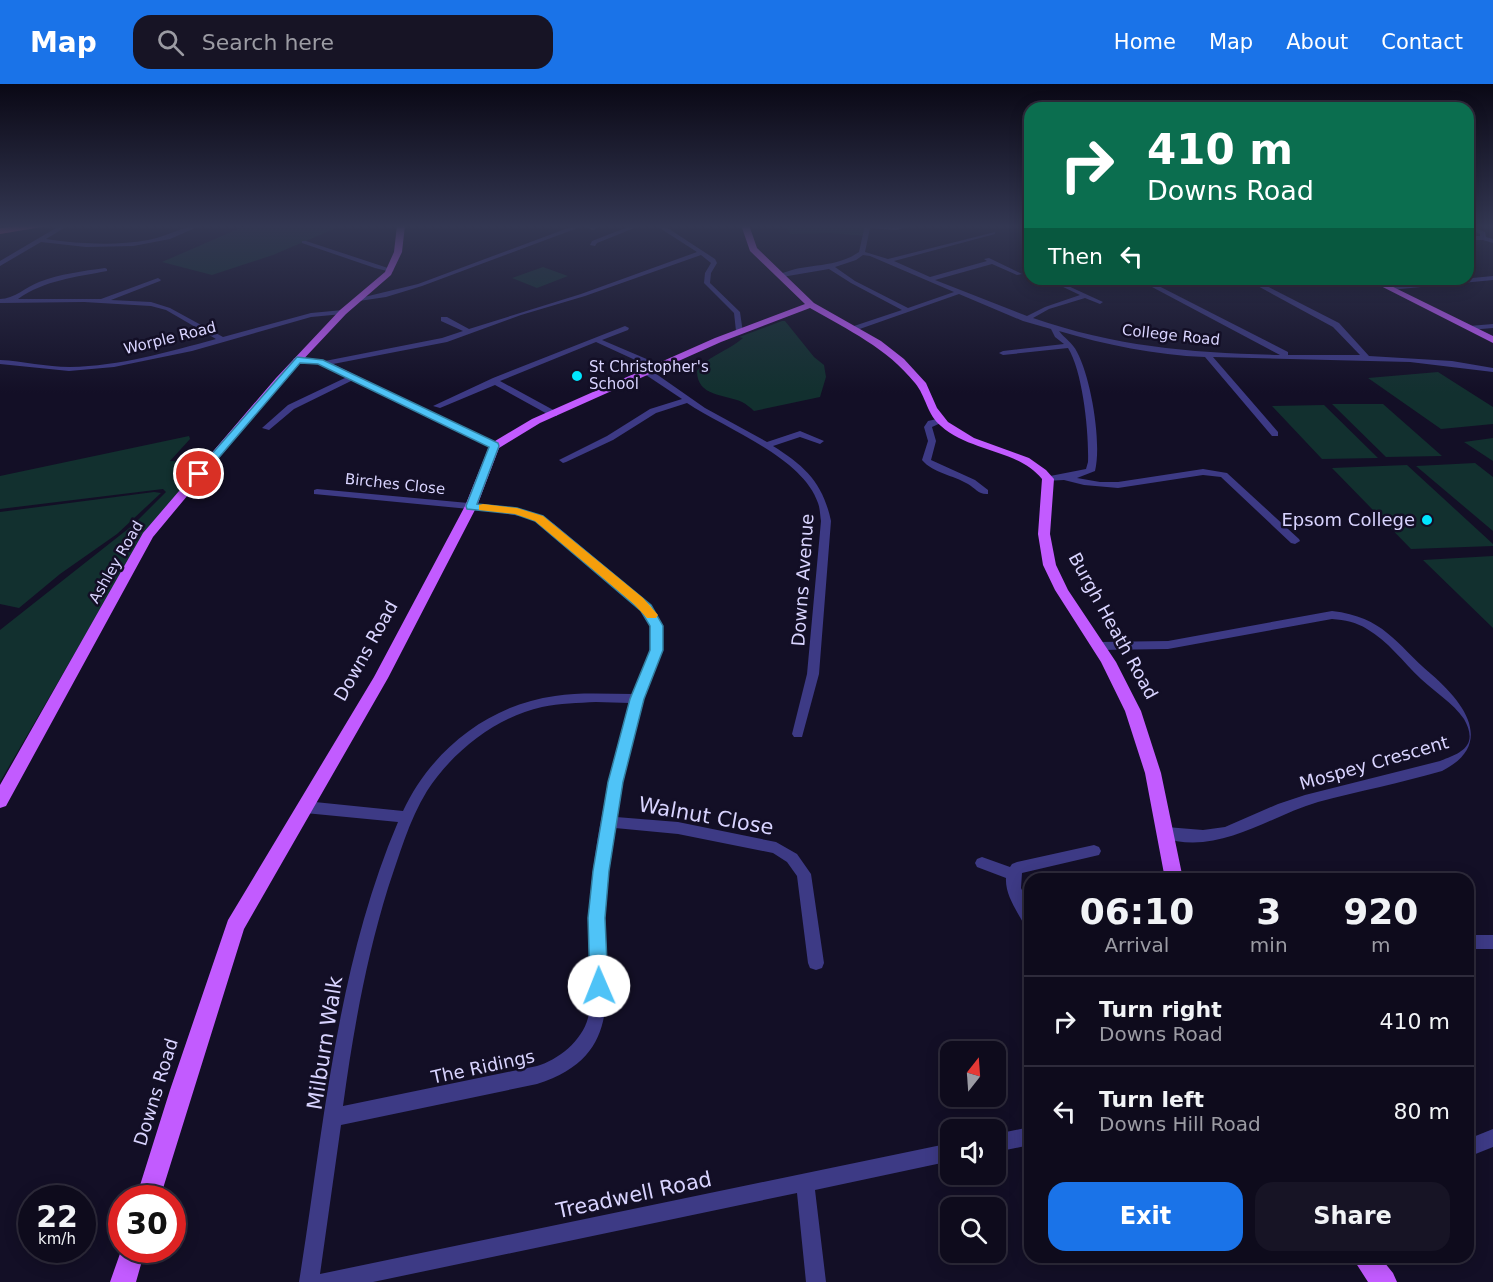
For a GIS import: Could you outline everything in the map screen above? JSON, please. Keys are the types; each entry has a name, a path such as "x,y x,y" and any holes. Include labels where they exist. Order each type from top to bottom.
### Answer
{"main road":[{"name":"Ashley Road","path":"0,801 147,536 297,360 343,312 379,281"},
{"path":"788,281 811,304 886,348 911,371 922,385 940,421 970,440 1025,460 1048,479"},
{"path":"1384,285 1493,340"},
{"path":"494,446 518,430 740,331 811,304"},
{"name":"Downs Road","path":"152,1185 235,926 381,678 471,506 494,446"},
{"name":"Burgh Heath Road","path":"1048,479 1045,532 1046,551 1052,570 1066,597 1099,646 1134,715 1148,758 1173,873"},
{"path":"123,1282 129,1263"},
{"path":"1369,1263 1384,1282"}],"street":[{"path":"10,301 26,290 50,281"},
{"path":"103,301 155,281"},
{"path":"359,298 386,295 431,281"},
{"path":"297,360 325,363 422,346 621,281"},
{"path":"707,281 737,312 740,331"},
{"path":"851,281 909,311"},
{"name":"College Road","path":"934,281 1026,319 1135,347 1208,355 1367,358 1436,362 1493,370"},
{"path":"1152,285 1288,356"},
{"path":"1259,285 1334,324 1367,358"},
{"path":"1390,288 1421,285"},
{"path":"1064,286 1100,302"},
{"path":"854,329 960,292"},
{"path":"1026,319 1047,308 1086,296"},
{"path":"0,301 103,301 165,307 220,338"},
{"name":"Worple Road","path":"0,362 62,369 118,365 206,345 220,338 233,337 321,313 343,312"},
{"path":"444,319 468,331"},
{"path":"1469,328 1493,326"},
{"path":"437,406 625,328"},
{"path":"1048,479 1066,478 1090,471 1094,450 1093,430 1074,352 1054,328"},
{"name":"Downs Avenue","path":"596,340 655,370 688,400 767,445 815,487 825,505 826,521 813,674 798,734"},
{"path":"1002,353 1069,346"},
{"path":"1208,355 1275,434"},
{"path":"325,363 494,446"},
{"path":"266,428 291,407 352,377"},
{"path":"495,382 554,414"},
{"path":"563,460 610,438 653,411 688,400"},
{"path":"940,421 928,427 932,441 926,460 930,464 972,482 985,492"},
{"path":"767,445 800,434 820,441"},
{"path":"1066,478 1090,485 1109,486 1215,472 1230,480 1295,541"},
{"name":"Birches Close","path":"317,492 471,506"},
{"name":"The Ridings","path":"334,1116 537,1075 556,1069 587,1040 596,1021 599,1002 597,918 615,782 637,699 656,650 656,626 646,608 539,518 517,511 471,506"},
{"name":"Mospey Crescent","path":"1099,646 1168,645 1332,615 1360,618 1380,631 1423,674 1464,710 1475,730 1474,745 1470,751 1465,756 1439,766 1290,805 1226,833 1202,836 1166,833"},
{"name":"Milburn Walk","path":"309,1282 359,964 378,893 406,817 423,787 447,759 472,737 508,716 546,702 600,698 637,699"},
{"path":"304,807 406,817"},
{"name":"Walnut Close","path":"609,822 678,828 763,845 785,853 799,865 804,874 816,963"},
{"path":"1024,909 1011,882 1017,867 1094,851"},
{"path":"982,863 1013,874"},
{"path":"1474,942 1493,942"},
{"path":"1006,1141 1024,1137"},
{"path":"1474,1146 1493,1138"},
{"name":"Treadwell Road","path":"325,1282 940,1154"},
{"path":"805,1184 816,1282"}],"green space":[{"path":"519,281 555,281 537,288"},
{"path":"785,321 814,357 824,365 826,377 820,397 754,411 742,402 713,393 702,386 697,371 707,361 743,338 739,337"},
{"path":"1438,372 1493,407 1493,424 1441,429 1368,378"},
{"path":"1332,404 1383,404 1442,456 1386,457"},
{"path":"1324,405 1378,458 1322,459 1272,406"},
{"path":"189,436 190,439 170,461 205,463 133,553 0,782 0,630 133,525 166,492 163,489 0,509 0,476"},
{"path":"1493,438 1493,461 1464,442"},
{"path":"1475,463 1493,477 1493,531 1416,466"},
{"path":"1407,465 1493,546 1411,549 1332,468"},
{"path":"154,492 161,493 117,534 60,574 19,608 0,604 0,512"},
{"path":"1493,556 1493,628 1423,560"}],"slow traffic":[{"path":"483,507 517,511 539,518 639,601 651,615"}],"place":[{"name":"St Christopher's School","path":"577,376"},
{"name":"Epsom College","path":"1427,520"}],"route":[{"path":"199,474 297,360 325,363 494,446 471,506 517,511 539,518 646,608 656,626 656,650 637,699 615,782 601,871 597,918 599,986"}]}
